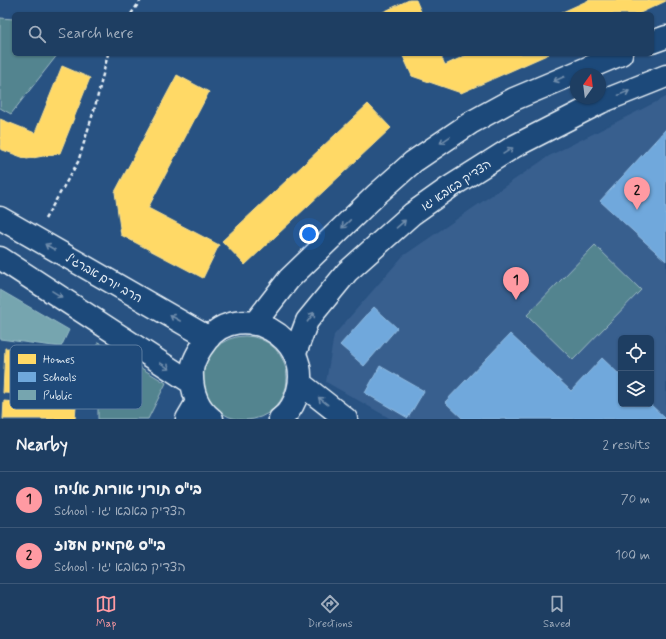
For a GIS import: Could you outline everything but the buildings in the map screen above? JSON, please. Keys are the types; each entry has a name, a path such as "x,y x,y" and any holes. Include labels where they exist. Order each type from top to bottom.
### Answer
{"main road":[{"path":"654,41 666,37"},
{"path":"254,324 289,279 377,194 413,162 472,122 514,99 617,56"},
{"name":"הצדיק באבא יגו","path":"295,353 307,321 347,272 412,214 450,187 515,146 601,102 666,76"},
{"name":"הרב יורם אברג'ל","path":"0,218 209,338"},
{"path":"0,258 117,345"},
{"path":"192,401 193,367 198,351 209,338 230,325 254,324 270,329 284,339 295,353 300,368 300,383 296,400 287,414 280,419"},
{"path":"142,364 192,401 212,419"},
{"path":"300,383 346,419"}],"path":[{"path":"132,12 141,0"},
{"path":"33,237 56,203 78,162 95,107 108,56"}],"shaded area":[{"path":"666,97 666,419 391,419 326,382 334,335 403,256 549,156"}],"green space":[{"path":"0,18 12,19 12,56 56,56 11,114 0,108"},
{"path":"595,245 641,290 573,360 527,315"},
{"path":"237,337 253,337 268,343 280,355 286,370 286,386 280,401 268,413 253,419 237,419 222,413 210,401 204,386 204,370 210,355 222,343"},
{"path":"142,369 166,383 148,419 98,419 98,409 142,409"}],"place":[{"name":"בי\"ס שקמים מעוז","path":"637,210"},
{"name":"בי\"ס תורני אורות אליהו","path":"516,300"}]}
